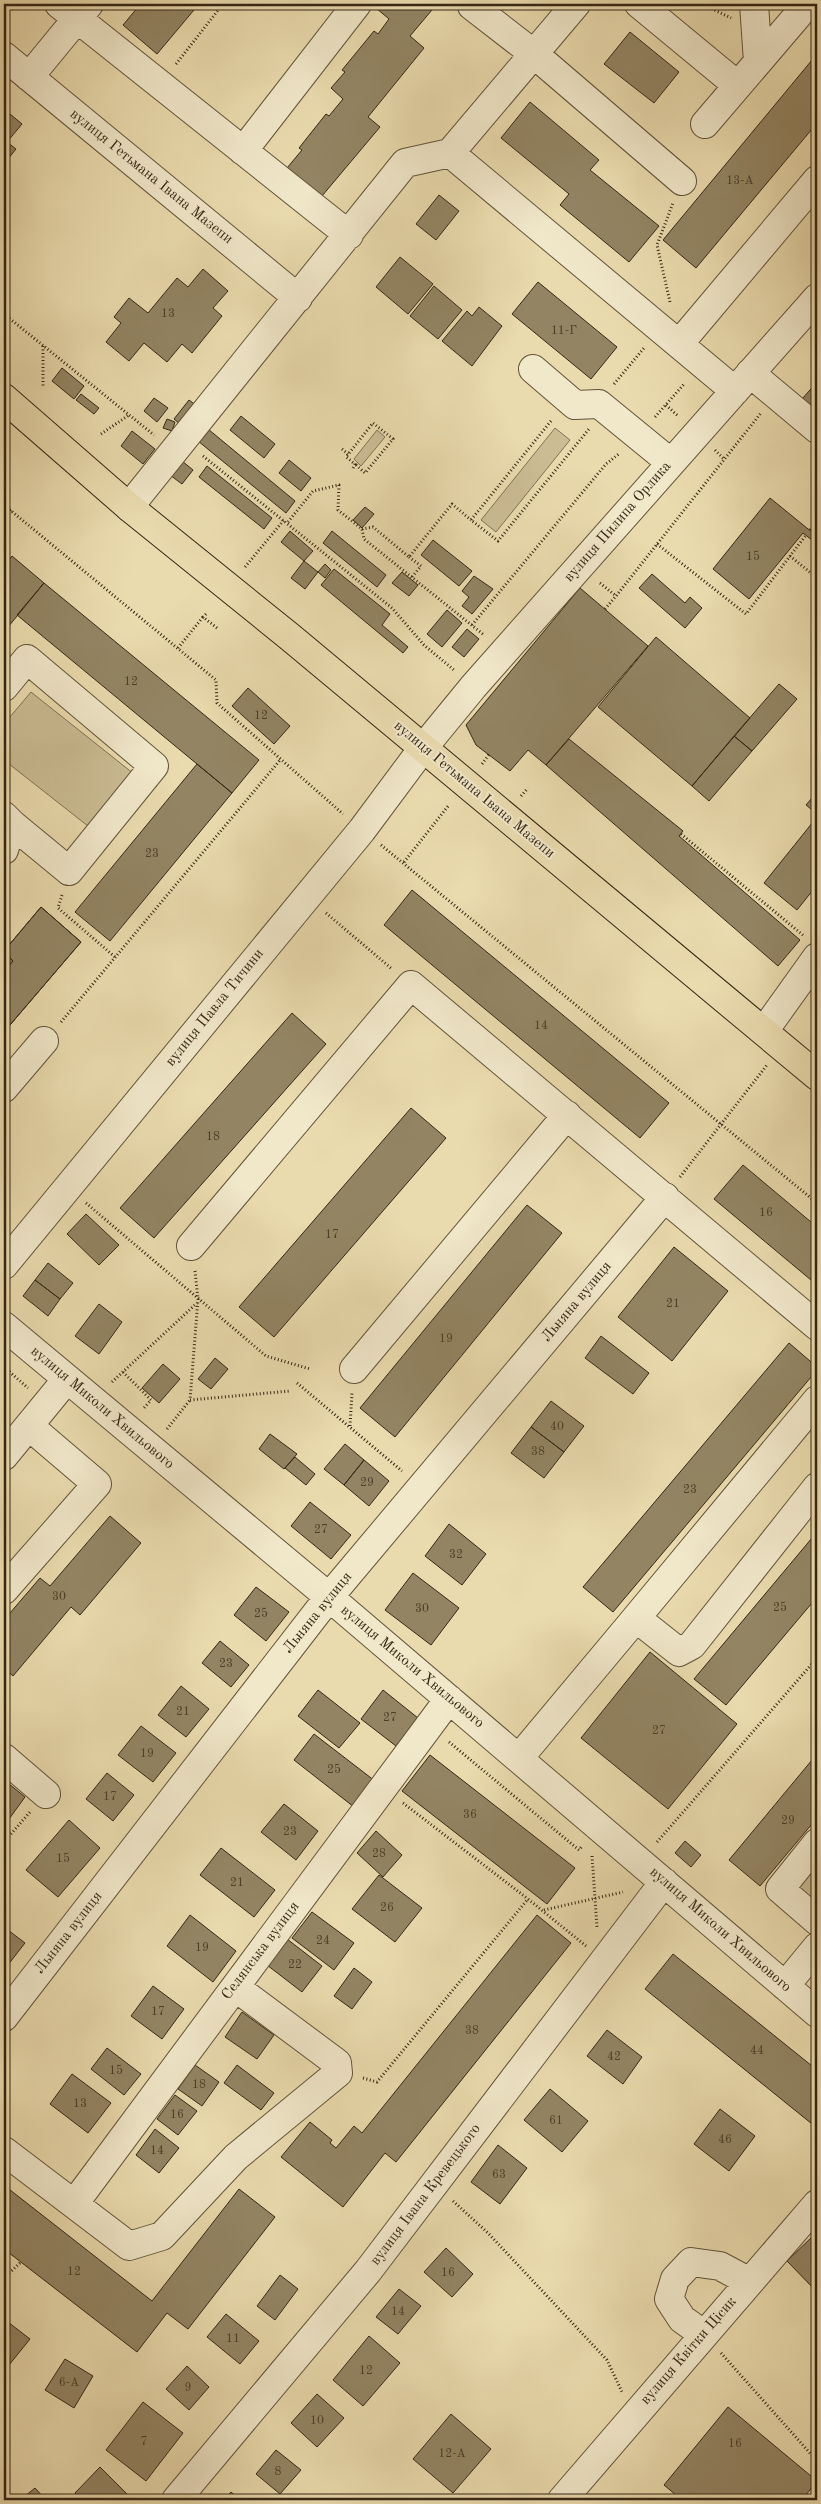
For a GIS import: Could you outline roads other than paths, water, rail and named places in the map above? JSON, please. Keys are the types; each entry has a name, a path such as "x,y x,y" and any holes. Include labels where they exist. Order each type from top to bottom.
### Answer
{"main road":[{"name":"вулиця Гетьмана Івана Мазепи","path":"4,398 129,507 423,748 817,1076"}],"street":[{"path":"243,151 357,4"},
{"path":"129,507 405,163 450,153 576,4"},
{"path":"639,4 737,85"},
{"path":"754,4 758,62"},
{"path":"472,6 534,54 682,181"},
{"path":"29,77 75,9 160,85 349,235"},
{"path":"706,124 737,85 799,14"},
{"name":"вулиця Гетьмана Івана Мазепи","path":"4,56 298,298"},
{"path":"450,153 679,344 817,430"},
{"path":"679,344 817,180"},
{"name":"вулиця Пилипа Орлика","path":"423,748 473,687 670,462 817,298"},
{"path":"533,370 575,405 599,404 670,462"},
{"path":"4,687 27,659 154,766 69,871 8,820"},
{"name":"вулиця Павла Тичини","path":"4,1265 362,830 423,748"},
{"path":"4,850 8,820"},
{"path":"772,1038 815,961"},
{"path":"192,1246 412,985 817,1326"},
{"path":"4,1088 44,1041"},
{"path":"354,1369 567,1115"},
{"name":"Льняна вулиця","path":"4,2017 329,1597 665,1197"},
{"name":"вулиця Миколи Хвильового","path":"4,1326 329,1597 817,2013"},
{"path":"4,1456 67,1379"},
{"path":"519,1758 817,1400"},
{"path":"4,1590 97,1484 28,1426"},
{"path":"636,1618 678,1652 692,1645 817,1487"},
{"name":"Селянська вулиця","path":"74,2204 449,1699"},
{"path":"4,1758 46,1794"},
{"path":"817,1843 780,1889 817,1922"},
{"name":"вулиця Івана Кревецького","path":"176,2500 368,2271 664,1882"},
{"path":"786,1986 817,1947"},
{"path":"4,2151 129,2246 162,2236 236,2157 338,2072 337,2063 235,1987"},
{"name":"вулиця Квітки Цісик","path":"562,2500 703,2334 817,2204"},
{"path":"703,2334 682,2319 669,2299 675,2279 691,2262 720,2266 748,2282"}]}
